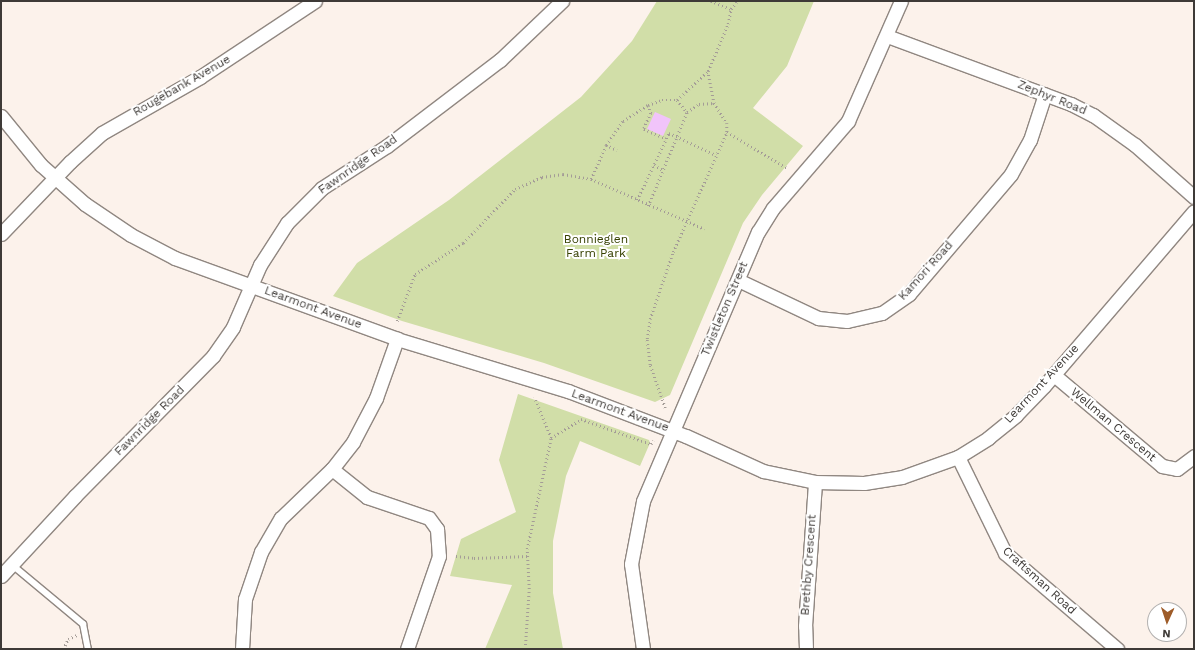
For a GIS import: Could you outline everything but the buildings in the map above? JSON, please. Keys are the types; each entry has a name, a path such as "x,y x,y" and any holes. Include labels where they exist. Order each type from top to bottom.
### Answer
{"street":[{"name":"Rougebank Avenue","path":"1,234 54,177 102,133 200,76 315,1"},
{"name":"Fawnridge Road","path":"1,576 213,356 233,327 250,285 287,223 322,188 388,146 500,60 562,1"},
{"name":"Twistleton Street","path":"643,649 632,586 633,548 643,501 738,280 773,208 848,121 887,36 901,1"},
{"name":"Zephyr Road","path":"887,36 1045,94 1093,115 1135,145 1194,197"},
{"name":"Kamori Road","path":"738,280 818,318 847,321 882,313 909,294 1012,174 1030,140 1045,94"},
{"name":"Learmont Avenue","path":"1,116 54,177 98,213 152,247 397,339 550,385 674,431 764,471 815,482 882,481 922,472 958,457 1007,424 1054,374 1194,212"},
{"path":"242,649 245,599 261,552 292,505 332,469 353,442 376,398 397,339"},
{"name":"Wellman Crescent","path":"1054,374 1162,466 1177,469 1194,456"},
{"name":"Craftsman Road","path":"958,457 1005,553 1117,649"},
{"path":"332,469 367,497 429,518 437,529 440,543 439,556 407,649"},
{"name":"Brethby Crescent","path":"806,649 805,626 815,482"}],"lane":[{"path":"11,564 83,624 88,649"}],"path":[{"path":"711,1 731,9"},
{"path":"591,178 606,145 623,121 648,105 677,100 708,71 728,24 731,9 738,1"},
{"path":"665,408 650,365 647,339 658,293 686,223 727,132 727,123 714,103 708,71"},
{"path":"677,100 687,112"},
{"path":"648,206 678,138 687,112 699,104 714,103"},
{"path":"648,105 651,113 644,129 666,139"},
{"path":"727,132 787,168"},
{"path":"636,200 668,133 716,155"},
{"path":"606,145 617,150"},
{"path":"654,165 663,170"},
{"path":"396,321 415,274 463,242 514,190 542,177 563,174 591,178 648,206 686,223 705,229"},
{"path":"525,649 528,556 551,438 534,397"},
{"path":"551,438 581,419 651,444 653,440"},
{"path":"456,556 474,558 528,556"},
{"path":"63,649 68,639 78,634"}],"green space":[{"name":"Bonnieglen Farm Park","path":"657,1 814,1 787,66 753,108 803,146 762,195 743,223 670,395 655,402 544,363 402,321 333,296 357,263 449,200 581,97 632,41"},
{"path":"518,394 649,440 650,443 640,466 580,441 566,476 553,541 553,593 563,649 485,649 512,585 450,576 461,539 516,512 499,460"}]}
